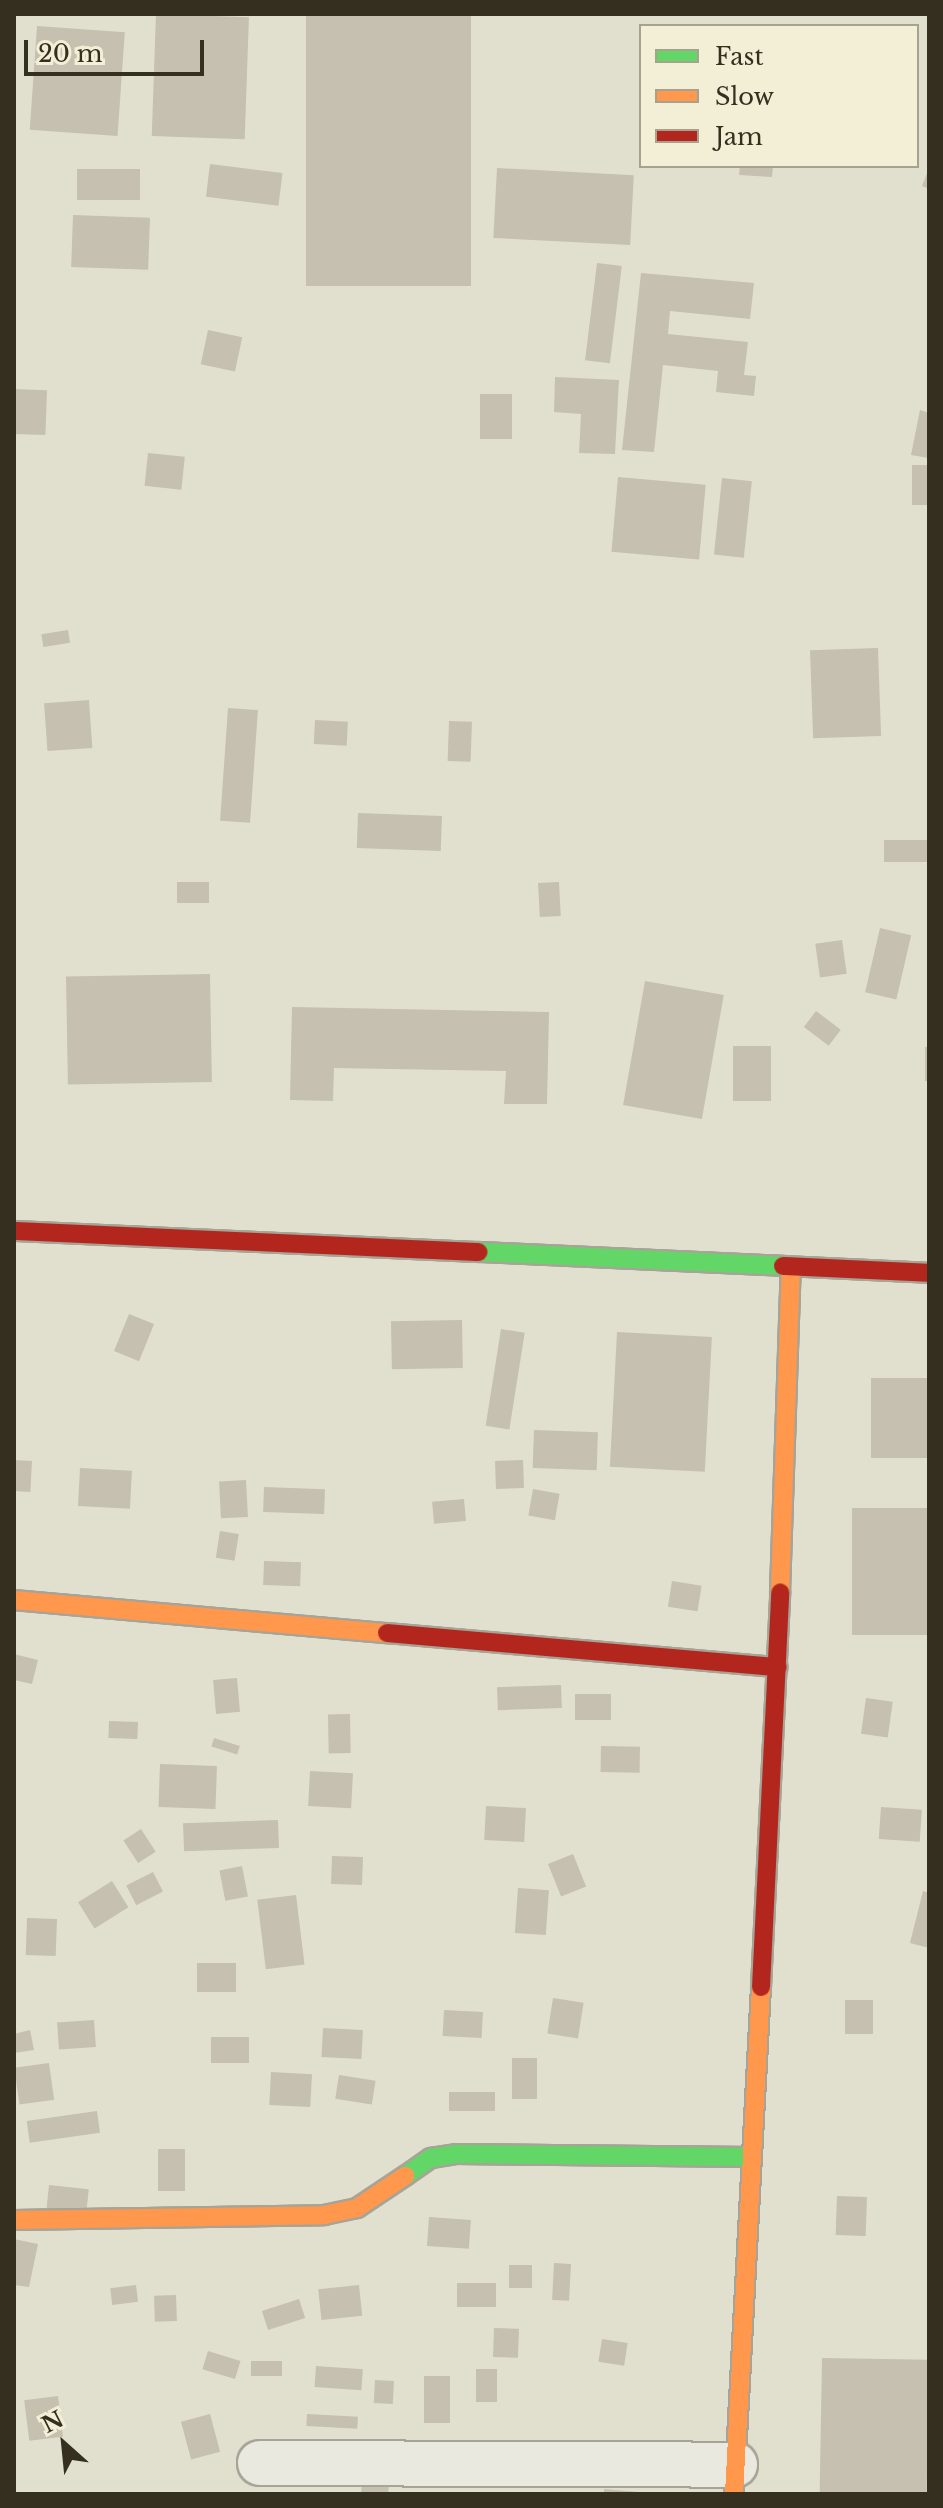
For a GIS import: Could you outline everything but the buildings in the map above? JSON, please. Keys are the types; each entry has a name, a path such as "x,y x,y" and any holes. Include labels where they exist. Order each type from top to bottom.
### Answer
{"street":[{"path":"14,1231 929,1273"},
{"path":"260,2463 734,2480 778,1667 791,1267"},
{"path":"14,1600 778,1667"},
{"path":"14,2220 324,2215 357,2208 431,2158 456,2154 752,2157"}],"traffic: fast":[{"path":"479,1252 783,1266"},
{"path":"405,2176 431,2158 456,2154 752,2157"}],"traffic: slow":[{"path":"780,1592 791,1267"},
{"path":"14,1600 387,1633"},
{"path":"734,2494 761,1987"},
{"path":"14,2220 324,2215 357,2208 405,2176"}],"traffic: jam":[{"path":"14,1231 479,1252"},
{"path":"783,1266 929,1273"},
{"path":"761,1987 780,1592"},
{"path":"387,1633 778,1667"}]}
